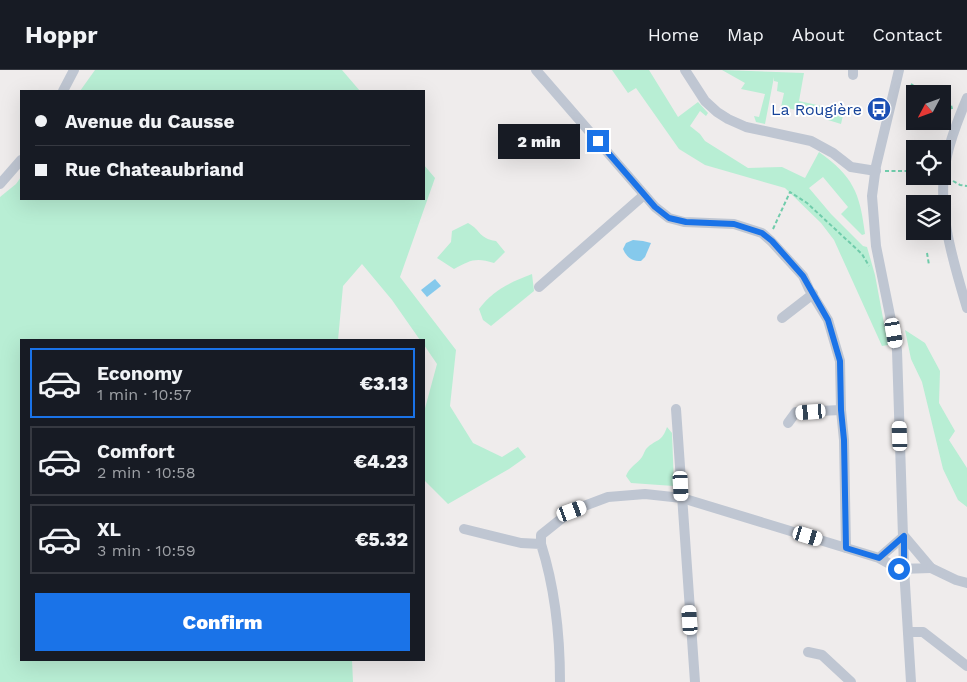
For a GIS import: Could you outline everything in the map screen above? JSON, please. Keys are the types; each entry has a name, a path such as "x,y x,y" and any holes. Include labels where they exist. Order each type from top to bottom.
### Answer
{"street":[{"path":"64,90 74,70"},
{"path":"536,70 644,195 669,218 686,222 734,224 762,233 803,276 828,320 840,361 846,548"},
{"path":"685,70 705,101 728,119 746,127 811,141 833,153 851,167 876,171"},
{"path":"899,70 872,196 876,246 897,350 904,568 911,682"},
{"path":"967,98 946,158 943,200 953,262 967,308"},
{"path":"0,184 20,161"},
{"path":"538,287 644,195"},
{"path":"782,318 813,294"},
{"path":"676,409 695,682"},
{"path":"788,422 796,412 841,410"},
{"path":"560,682 560,646 548,568 541,544 541,535 572,511 608,498 645,494 682,498 879,558 899,569 931,568"},
{"path":"464,529 521,543 541,544"},
{"path":"879,558 904,536"},
{"path":"904,536 931,568 967,583"},
{"path":"908,632 922,632 967,666"},
{"path":"808,652 822,655 850,682"}],"path":[{"path":"951,110 952,114"},
{"path":"888,172 906,172"},
{"path":"951,179 960,186 967,186"},
{"path":"768,238 790,192 807,203 862,254 870,266 881,274"},
{"path":"927,253 929,265"}],"green space":[{"path":"95,70 342,70 359,90 81,90"},
{"path":"612,70 649,70 678,117 698,102 708,113 706,116 700,111 690,126 705,141 748,168 782,167 805,178 819,152 840,169 857,196 865,234 862,235 841,214 848,207 823,177 809,188 831,214 863,246 867,247 875,275 888,345 882,346 834,240 821,223 785,188 705,165 679,149 636,88 628,93"},
{"path":"722,70 804,73 799,101 844,111 841,124 808,112 796,116 797,110 781,107 784,93 777,91 778,82 774,81 774,77 765,124 756,122 754,116 759,117 765,94 741,89 745,83"},
{"path":"425,166 435,178 400,277 456,350 450,406 473,443 502,457 518,447 526,457 509,469 448,504 425,481 425,408 437,364 425,346 425,339 419,339 392,300 362,264 343,286 338,339 20,339 20,661 352,661 353,682 0,682 0,197 20,178 20,200 425,200"},
{"path":"468,223 486,238 496,241 505,252 494,263 473,260 454,269 437,258 451,242 452,231"},
{"path":"532,274 534,291 491,326 483,320 479,309 484,302 496,292"},
{"path":"905,330 925,343 940,371 939,403 955,431 949,440 967,468 967,507 958,500 943,469 922,382 911,359"},
{"path":"667,427 672,433 674,486 631,483 626,476 627,473 642,457 647,448 661,438"}],"water":[{"path":"633,240 651,243 645,257 641,261 630,258 623,249 626,243"},
{"path":"435,279 441,286 427,297 421,290"}],"place":[{"name":"La Rougière","path":"879,109"}],"route":[{"path":"598,141 655,207 669,218 686,222 734,224 762,233 772,241 803,276 828,320 840,361 841,410 845,456 846,548 879,558 904,536 904,568 899,569"}]}
